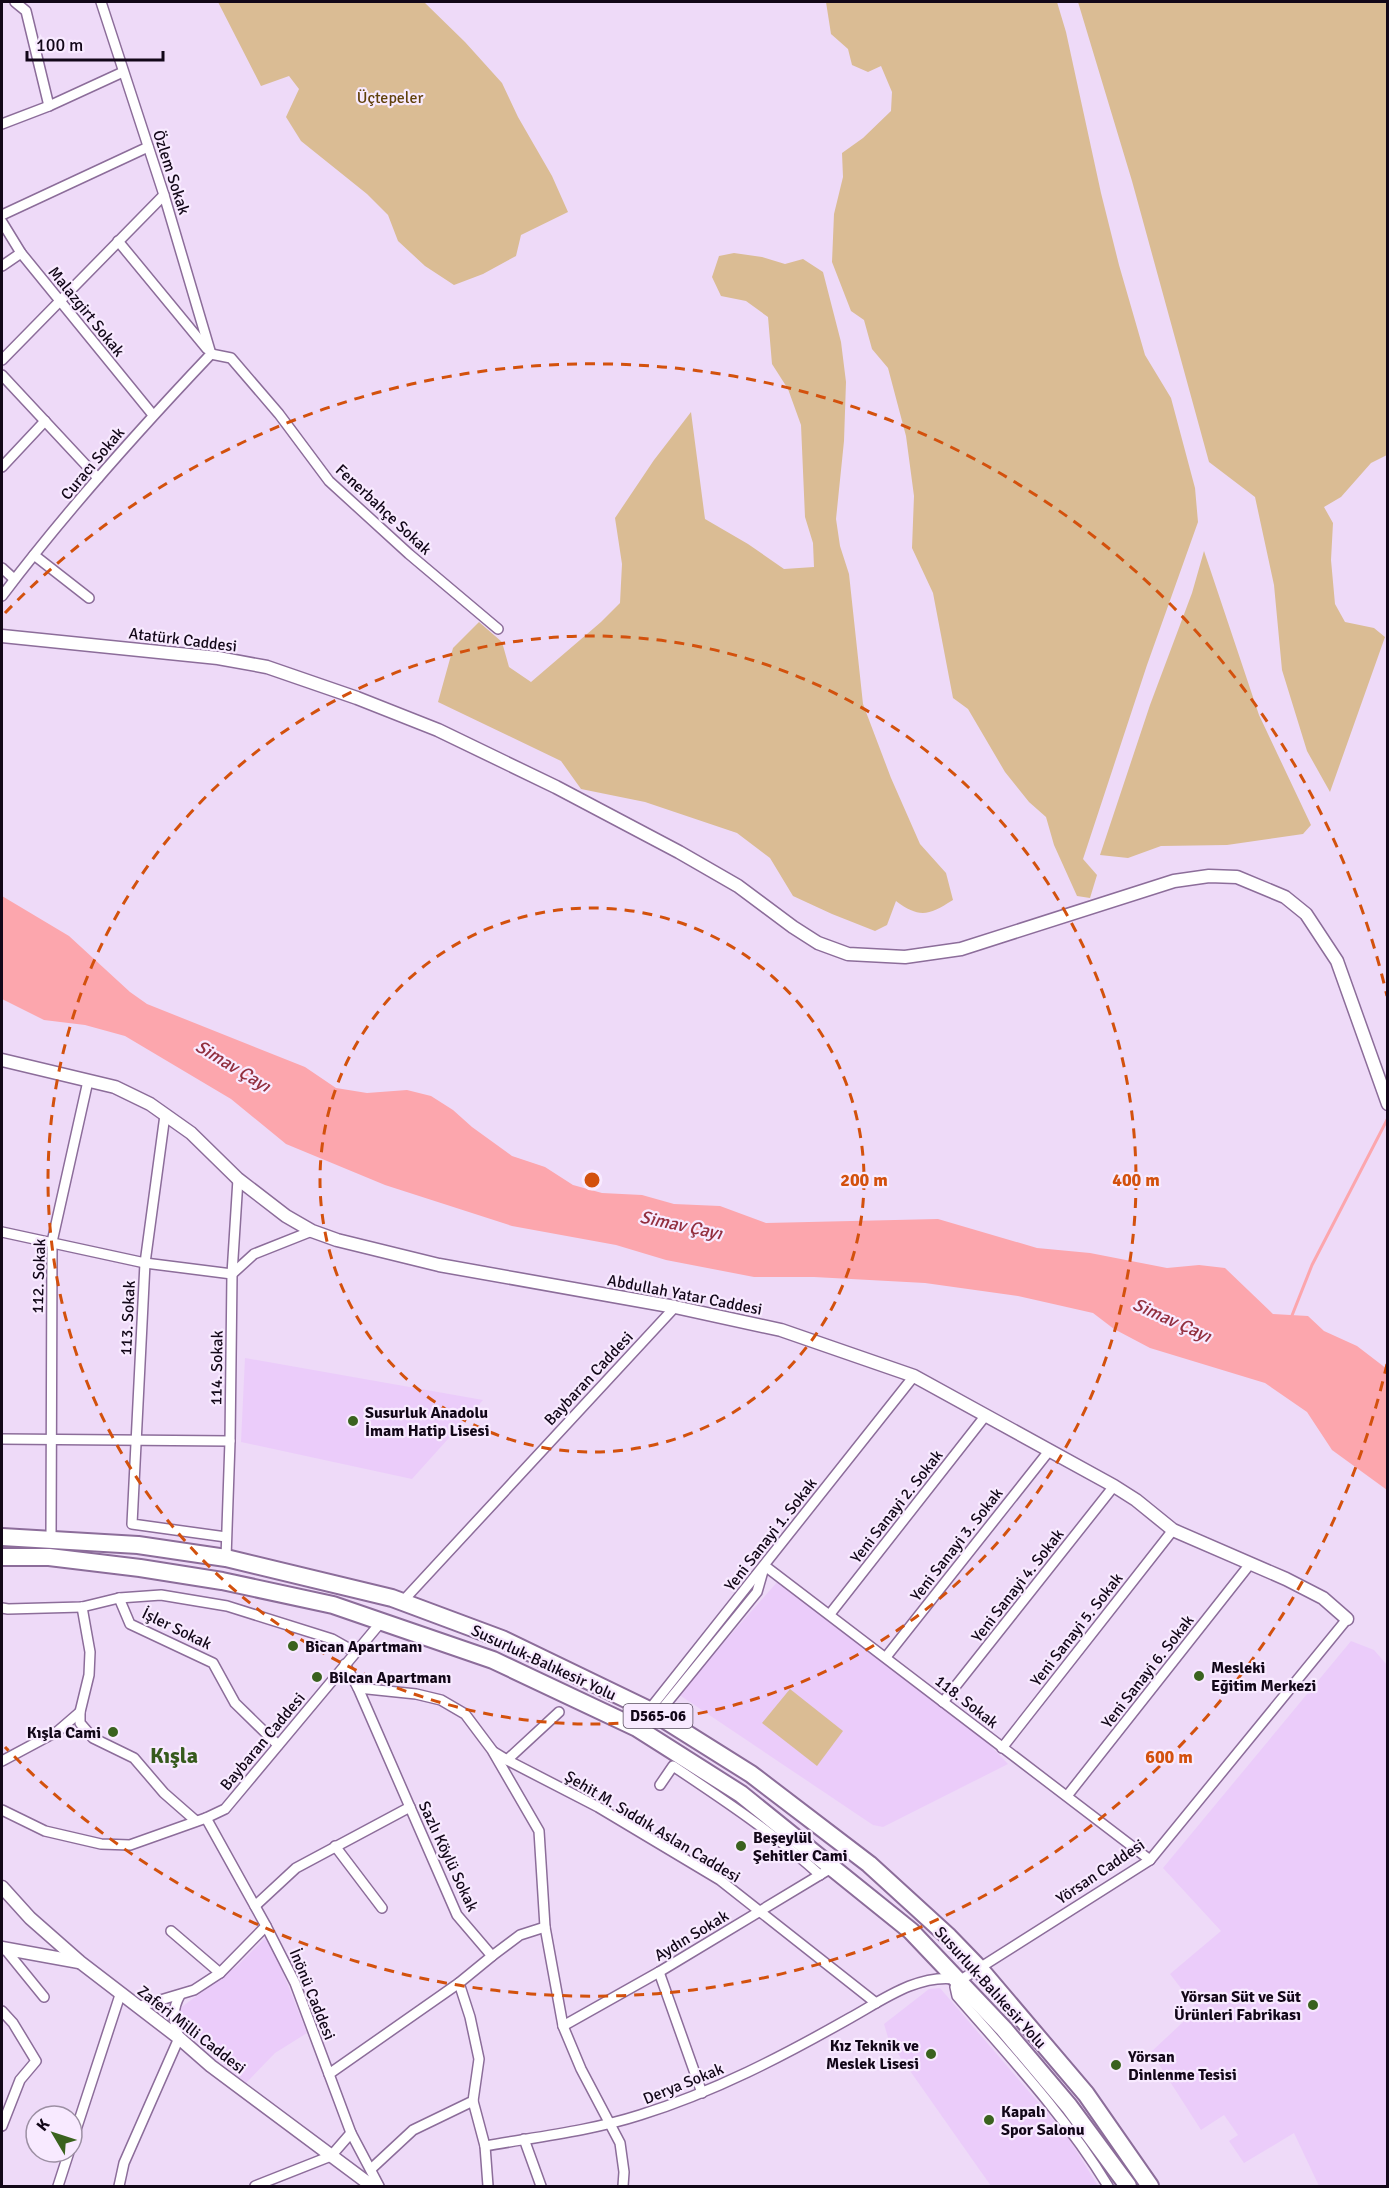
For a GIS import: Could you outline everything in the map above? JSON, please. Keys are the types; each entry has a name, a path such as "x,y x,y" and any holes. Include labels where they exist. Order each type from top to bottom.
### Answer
{"highway":[{"name":"Susurluk-Balıkesir Yolu","path":"2,1537 138,1545 226,1558 402,1602 502,1639 653,1713 751,1774 869,1864 967,1954 1086,2094 1149,2187"},
{"name":"Susurluk-Balıkesir Yolu","path":"2,1557 50,1557 140,1568 222,1581 333,1605 493,1660 637,1728 741,1794 827,1871 874,1901 911,1931 958,1988 1004,2029 1070,2106 1128,2187"},
{"path":"874,1901 901,1915 957,1970 965,1973 971,1968 967,1954"}],"street":[{"path":"15,2 27,11 49,106"},
{"name":"Özlem Sokak","path":"101,2 164,195 211,354"},
{"path":"2,124 49,106 123,72"},
{"path":"2,215 148,147"},
{"path":"2,360 164,195"},
{"name":"Malazgirt Sokak","path":"2,222 21,253 153,415"},
{"path":"118,241 211,354"},
{"path":"2,266 21,253"},
{"name":"Curacı Sokak","path":"2,596 98,478 211,354"},
{"name":"Fenerbahçe Sokak","path":"211,354 231,358 279,414 329,481 409,554 498,629"},
{"path":"2,375 98,478"},
{"path":"3,461 45,421"},
{"path":"34,555 89,598"},
{"path":"2,568 14,579"},
{"name":"Atatürk Caddesi","path":"2,636 218,658 267,668 357,698 438,730 556,787 738,886 818,943 848,954 905,957 961,949 1174,882 1209,876 1237,877 1285,897 1306,914 1322,937 1337,962 1388,1104"},
{"name":"Abdullah Yatar Caddesi","path":"2,1060 115,1087 150,1104 191,1133 238,1179 286,1216 312,1231 337,1240 439,1265 675,1307 781,1330 914,1376 1114,1486 1136,1500 1173,1530 1287,1579 1323,1598 1347,1619"},
{"name":"112. Sokak","path":"51,1539 52,1242 88,1081"},
{"name":"113. Sokak","path":"165,1115 145,1263 132,1524 226,1537"},
{"name":"114. Sokak","path":"226,1558 232,1274 238,1179"},
{"path":"2,1232 145,1263 232,1274 254,1254 312,1231"},
{"name":"Baybaran Caddesi","path":"402,1602 675,1307"},
{"name":"Yeni Sanayi 1. Sokak","path":"653,1713 757,1592 765,1566 914,1376"},
{"name":"Yeni Sanayi 2. Sokak","path":"830,1614 986,1415"},
{"path":"2,1439 230,1441"},
{"name":"Yeni Sanayi 3. Sokak","path":"886,1657 1049,1451"},
{"name":"Yeni Sanayi 4. Sokak","path":"943,1702 1114,1486"},
{"name":"Yeni Sanayi 5. Sokak","path":"1002,1748 1173,1530"},
{"name":"Yeni Sanayi 6. Sokak","path":"1067,1796 1250,1564"},
{"name":"118. Sokak","path":"765,1566 1150,1860"},
{"path":"2,1608 82,1607 119,1598 161,1595 227,1606 332,1640 355,1652"},
{"name":"İşler Sokak","path":"119,1598 130,1623 213,1662 235,1703 278,1745"},
{"path":"2,1761 58,1731 80,1712 89,1675 90,1652 82,1607"},
{"name":"Yörsan Caddesi","path":"958,1988 979,1968 1150,1860 1347,1619"},
{"name":"Baybaran Caddesi","path":"2,1810 45,1831 101,1844 130,1845 225,1809 382,1621"},
{"name":"Sazlı Köylü Sokak","path":"345,1664 358,1688 457,1915 492,1956"},
{"path":"358,1688 416,1694 441,1700 465,1714 492,1750 539,1831 545,1928 563,2026 580,2069 620,2143 624,2172 623,2187"},
{"name":"İnönü Caddesi","path":"80,1712 80,1723 93,1738 134,1758 164,1793 201,1820 255,1906 295,1983 351,2133 379,2187"},
{"path":"507,1760 559,1712"},
{"name":"Şehit M. Sıddık Aslan Caddesi","path":"492,1750 525,1770 598,1807 720,1880 876,2003"},
{"path":"660,1785 674,1766 716,1794 799,1856 827,1871"},
{"path":"511,1784 525,1770"},
{"path":"255,1906 296,1868 410,1807"},
{"path":"335,1846 382,1908"},
{"name":"Aydın Sokak","path":"563,2026 659,1972 827,1871"},
{"name":"Zaferi Milli Caddesi","path":"2,1887 30,1918 120,1995 372,2187"},
{"path":"138,2007 194,1990 220,1972 266,1926"},
{"path":"328,2074 459,1983 520,1935 545,1928"},
{"path":"171,1931 220,1972"},
{"path":"3,1948 80,1962"},
{"path":"3,1948 44,1997"},
{"path":"659,1972 702,2093"},
{"path":"933,1980 953,1979 1059,2115 1094,2163 1108,2187"},
{"path":"933,1980 958,1988"},
{"name":"Derya Sokak","path":"484,2146 611,2124 702,2093 787,2054 895,1993 933,1980"},
{"path":"459,1983 470,2017 479,2059 473,2101 484,2146 488,2187"},
{"path":"84,2105 120,1995"},
{"path":"119,2187 124,2163 179,2038 173,2020 173,2007 180,1995"},
{"path":"2,2011 13,2023 36,2061 20,2080 2,2126"},
{"path":"371,2169 413,2130 473,2101"},
{"path":"255,2187 331,2156 351,2133"},
{"path":"524,2139 541,2187"},
{"path":"58,2187 65,2164"}],"shaded area":[{"name":"Susurluk Anadolu İmam Hatip Lisesi","path":"245,1358 483,1400 412,1479 241,1442"},
{"path":"779,1580 981,1736 1008,1764 883,1827 873,1825 678,1694"},
{"path":"1351,1641 1374,1650 1387,1665 1387,2186 1319,2186 1294,2133 1244,2163 1229,2141 1238,2135 1224,2115 1201,2130 1151,2052 1197,2009 1170,1974 1221,1931 1163,1868"},
{"path":"268,1935 307,2033 275,2053 246,2083 216,2058 179,2021 179,2009 237,1966"},
{"path":"940,1988 1068,2137 1098,2186 991,2186 889,2041 884,2024 929,1989"}],"green space":[{"name":"Üçtepeler","path":"218,2 424,2 502,83 518,117 552,176 568,212 521,235 516,256 483,274 454,285 425,266 398,241 388,215 367,194 301,141 286,117 299,89 289,76 261,86"},
{"path":"826,2 1057,2 1066,32 1119,265 1145,355 1171,398 1195,488 1198,522 1147,665 1083,859 1097,875 1090,898 1077,896 1054,845 1046,817 1029,802 1005,772 968,709 953,698 933,593 912,548 914,496 906,436 888,368 872,349 864,320 851,311 832,262 834,214 843,177 842,153 863,138 891,111 892,92 881,66 868,72 852,65 848,49 831,34"},
{"path":"1078,2 1387,2 1387,455 1371,463 1341,497 1324,507 1333,523 1331,560 1335,604 1345,622 1374,628 1385,637 1330,792 1307,751 1282,670 1274,585 1255,497 1209,462 1132,181"},
{"path":"734,253 762,257 785,264 803,259 823,272 841,342 846,382 844,441 836,519 840,546 849,574 863,704 891,778 920,844 946,873 953,900 931,912 924,913 912,911 896,901 887,925 875,931 793,896 770,858 737,833 645,802 581,789 561,761 438,702 453,648 479,622 502,642 509,667 531,682 620,603 622,564 615,518 654,460 691,412 705,519 748,544 784,569 814,567 813,543 805,517 801,425 788,389 772,364 768,317 746,301 721,296 712,277 719,256"},
{"path":"1204,551 1259,715 1311,825 1303,834 1227,845 1161,846 1128,858 1100,855 1150,705 1192,593"},
{"path":"790,1689 843,1731 817,1766 762,1723"}],"water":[{"name":"Simav Çayı","path":"2,896 69,936 130,992 147,1004 305,1067 336,1088 367,1093 407,1090 431,1096 453,1110 512,1156 545,1167 573,1185 602,1193 642,1195 674,1204 720,1206 766,1223 938,1219 1037,1248 1090,1253 1167,1268 1199,1265 1225,1268 1273,1314 1308,1316 1324,1331 1357,1346 1387,1369 1387,1490 1332,1450 1307,1412 1265,1383 1150,1348 1114,1329 1093,1313 1018,1296 925,1283 814,1277 754,1277 666,1260 616,1245 512,1226 385,1185 286,1144 231,1099 125,1036 85,1025 44,1020 2,999"}],"waterway":[{"path":"1291,1318 1312,1265 1388,1118"}],"place":[{"name":"Susurluk Anadolu İmam Hatip Lisesi","path":"353,1421"},
{"name":"Bican Apartmanı","path":"293,1646"},
{"name":"Mesleki Eğitim Merkezi","path":"1199,1676"},
{"name":"Bilcan Apartmanı","path":"317,1677"},
{"name":"Kışla Cami","path":"113,1732"},
{"name":"Beşeylül Şehitler Cami","path":"741,1846"},
{"name":"Yörsan Süt ve Süt Ürünleri Fabrikası","path":"1313,2005"},
{"name":"Kız Teknik ve Meslek Lisesi","path":"931,2054"},
{"name":"Yörsan Dinlenme Tesisi","path":"1116,2065"},
{"name":"Kapalı Spor Salonu","path":"989,2120"}],"district":[{"name":"Kışla","path":"174,1755"}]}
